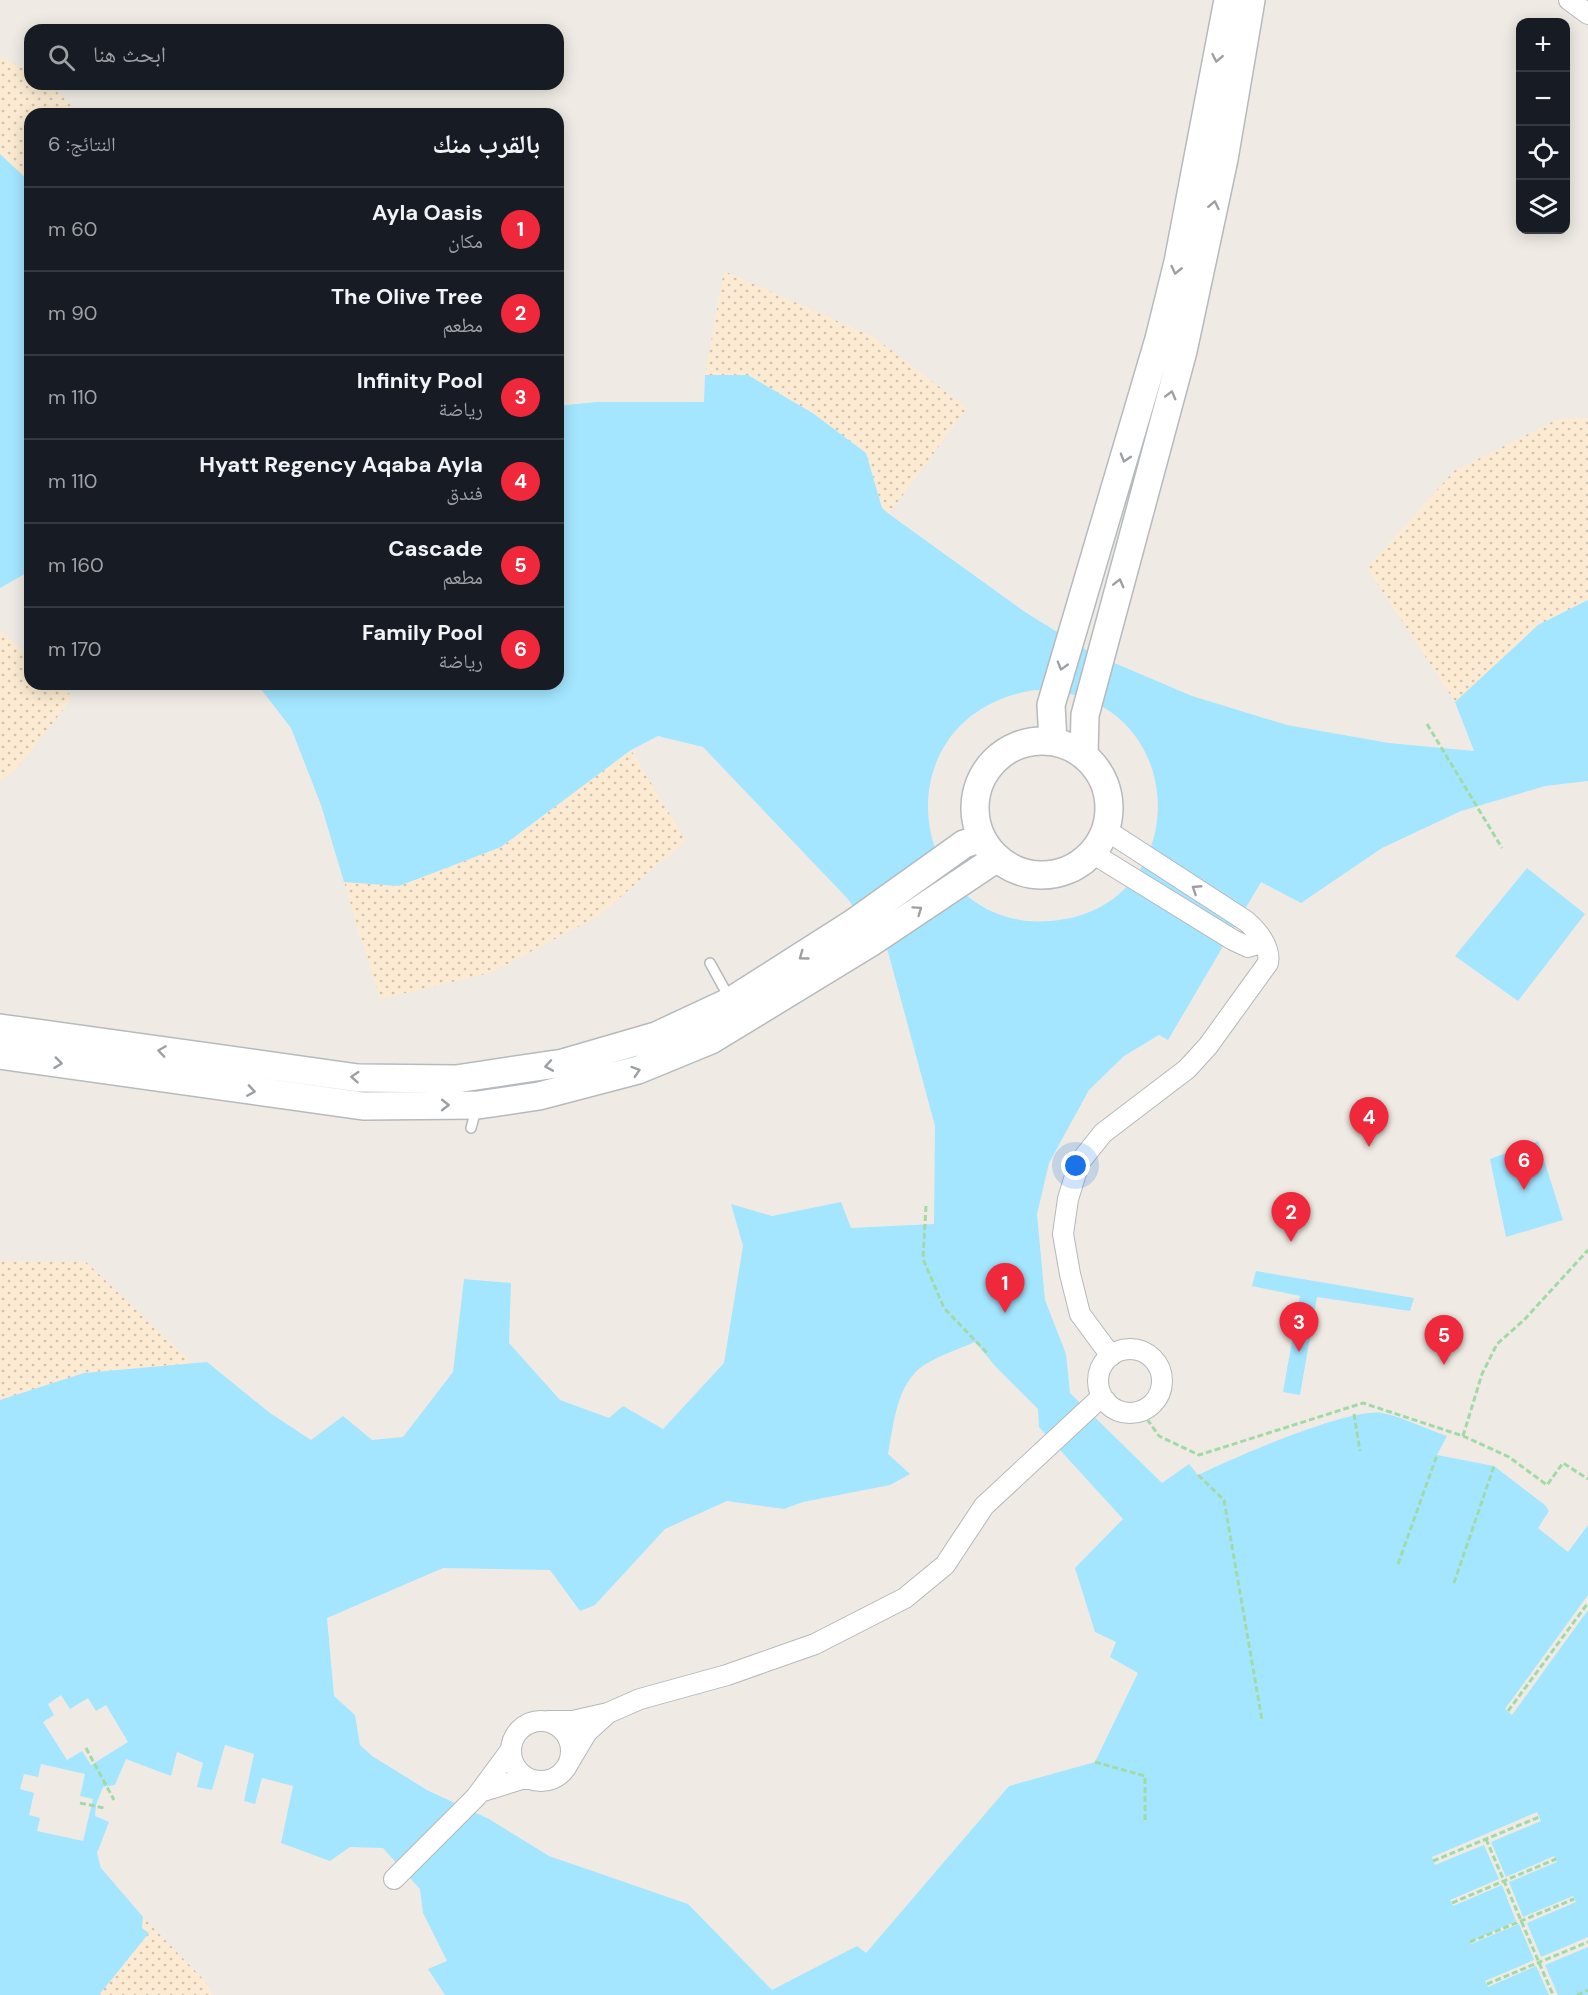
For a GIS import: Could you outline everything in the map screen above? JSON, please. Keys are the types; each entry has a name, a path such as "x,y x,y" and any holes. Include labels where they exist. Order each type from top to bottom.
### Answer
{"street":[{"path":"1053,741 1051,705 1159,339 1178,262 1228,0"},
{"path":"1084,755 1085,716 1183,351 1224,159 1251,0"},
{"path":"1569,0 1588,14"},
{"path":"1075,622 1106,634"},
{"path":"981,851 975,802 979,784 988,768 1001,755 1016,745 1034,741 1053,741 1084,755 1098,770 1107,789 1110,809 1106,846"},
{"path":"981,851 1019,871 1046,875 1071,869 1106,846"},
{"path":"1106,846 1246,921 1258,932 1269,956 1268,963 1208,1046 1187,1069 1103,1133 1079,1163 1068,1198 1063,1234 1080,1314 1111,1356"},
{"path":"1106,846 1233,940 1248,947 1262,943"},
{"path":"0,1028 331,1075 420,1081 479,1077 571,1061 736,1012 861,934 981,851"},
{"path":"0,1055 363,1106 474,1116 638,1070 711,1040 736,1012"},
{"path":"1134,1349 1146,1353 1156,1361 1161,1372 1162,1384 1158,1396 1142,1412 1121,1411 1101,1401 1098,1377 1102,1365 1111,1356 1122,1350 1134,1349"},
{"path":"394,1879 478,1795 510,1751 512,1742 521,1727 538,1721 573,1721 608,1713 640,1699 727,1675 815,1644 905,1598 945,1565 984,1506 1050,1443 1101,1401"},
{"path":"478,1795 525,1778 546,1781 555,1778 569,1762 587,1732 608,1713"},
{"path":"548,1721 560,1727 568,1737 571,1749 569,1762"},
{"path":"510,1751 517,1771 525,1778"}],"lane":[{"path":"710,963 736,1012"}],"path":[{"path":"1427,724 1502,848"},
{"path":"926,1206 923,1259 944,1308 989,1355"},
{"path":"1463,1436 1482,1374 1497,1344 1524,1320 1588,1250"},
{"path":"1142,1412 1159,1436 1199,1455 1363,1403 1463,1436 1509,1457 1547,1485 1563,1463 1588,1479"},
{"path":"1354,1414 1360,1451"},
{"path":"1398,1564 1437,1455"},
{"path":"1454,1583 1494,1466"},
{"path":"1198,1475 1224,1500 1262,1720"},
{"path":"1508,1712 1588,1603"},
{"path":"86,1748 114,1800"},
{"path":"1095,1762 1145,1776 1144,1821"},
{"path":"80,1803 104,1808"},
{"path":"1433,1861 1539,1817"},
{"path":"1486,1839 1553,1995"},
{"path":"1452,1903 1556,1860"},
{"path":"1470,1942 1574,1899"},
{"path":"1486,1984 1588,1942"},
{"path":"1577,1995 1588,1990"}],"sand":[{"path":"0,57 24,68 24,90 55,90 74,108 24,108 24,176 0,153"},
{"path":"724,271 874,337 967,408 889,514 882,507 866,453 705,375"},
{"path":"1588,418 1588,600 1538,625 1455,702 1367,568 1454,471 1558,419"},
{"path":"0,630 24,652 24,690 65,690 73,697 19,766 0,782"},
{"path":"631,750 686,841 597,917 490,973 380,999 344,882 399,886 501,847"},
{"path":"0,1261 86,1262 192,1363 84,1373 0,1400"},
{"path":"143,1917 204,1980 213,1995 99,1995 148,1932 142,1928"}],"water":[{"path":"0,154 24,176 24,574 0,588"},
{"path":"705,375 748,375 814,414 866,453 882,508 1025,612 1091,653 1192,696 1287,725 1389,743 1474,751 1455,702 1538,625 1588,600 1588,781 1545,786 1461,811 1382,848 1301,903 1261,882 1168,1040 1159,1035 1124,1056 1089,1090 1049,1163 1037,1214 1045,1300 1066,1354 1070,1393 1162,1483 1189,1464 1198,1475 1318,1426 1366,1413 1382,1413 1447,1436 1437,1455 1494,1466 1545,1505 1549,1511 1538,1528 1568,1552 1588,1525 1588,1995 445,1995 428,1969 447,1961 423,1913 420,1889 383,1848 350,1847 330,1861 281,1843 293,1786 262,1778 255,1804 244,1801 254,1754 225,1745 212,1790 197,1787 203,1763 177,1752 171,1776 126,1759 115,1785 103,1787 96,1805 95,1816 109,1822 97,1853 101,1868 143,1917 142,1928 149,1933 99,1995 0,1995 0,1400 84,1373 207,1362 270,1413 311,1440 343,1416 372,1440 403,1437 453,1372 464,1279 511,1283 509,1343 560,1400 609,1418 623,1406 663,1429 724,1363 743,1246 731,1204 772,1216 841,1202 851,1228 934,1224 935,1126 887,948 846,897 703,747 658,736 631,750 501,847 399,886 344,882 321,805 291,728 262,690 564,690 564,405 596,402 704,402","holes":["1035,690 1088,699 1126,725 1149,760 1158,801 1152,843 1133,880 1099,908 1051,921 1002,916 965,893 940,860 929,819 932,777 950,738 984,707","975,1342 996,1367 1038,1409 1039,1427 1123,1519 1075,1568 1095,1632 1116,1642 1110,1657 1138,1673 1095,1762 1009,1786 866,1953 857,1946 772,1990 688,1904 549,1856 489,1819 427,1790 372,1756 360,1745 355,1715 334,1696 327,1618 443,1568 550,1570 580,1611 595,1605 665,1529 727,1501 784,1509 803,1502 890,1485 910,1474 888,1454 898,1405 907,1383 924,1365","61,1695 70,1709 88,1698 96,1711 106,1705 128,1742 91,1765 82,1751 67,1760 43,1722 54,1715 48,1704","41,1764 85,1774 80,1796 93,1799 83,1841 37,1831 40,1818 29,1815 34,1793 20,1789 24,1774 38,1777"]},
{"path":"1527,868 1585,914 1518,1001 1455,956"},
{"path":"1538,1141 1563,1220 1506,1237 1490,1159"},
{"path":"1256,1271 1414,1298 1410,1311 1317,1297 1300,1395 1283,1392 1300,1296 1252,1286"}],"pier":[{"path":"1588,1595 1588,1610 1512,1715 1505,1709"},
{"path":"1537,1812 1541,1821 1491,1842 1506,1877 1554,1856 1557,1862 1509,1882 1523,1917 1573,1896 1576,1902 1527,1923 1541,1957 1588,1937 1588,1947 1545,1965 1558,1995 1549,1995 1536,1966 1488,1987 1485,1981 1534,1960 1519,1924 1471,1944 1470,1942 1516,1921 1502,1885 1453,1906 1450,1900 1499,1879 1484,1845 1435,1865 1432,1857"}],"place":[{"name":"Hyatt Regency Aqaba Ayla","path":"1369,1147"},
{"name":"Family Pool","path":"1524,1190"},
{"name":"The Olive Tree","path":"1291,1242"},
{"name":"Ayla Oasis","path":"1005,1313"},
{"name":"Infinity Pool","path":"1299,1352"},
{"name":"Cascade","path":"1444,1365"}]}
